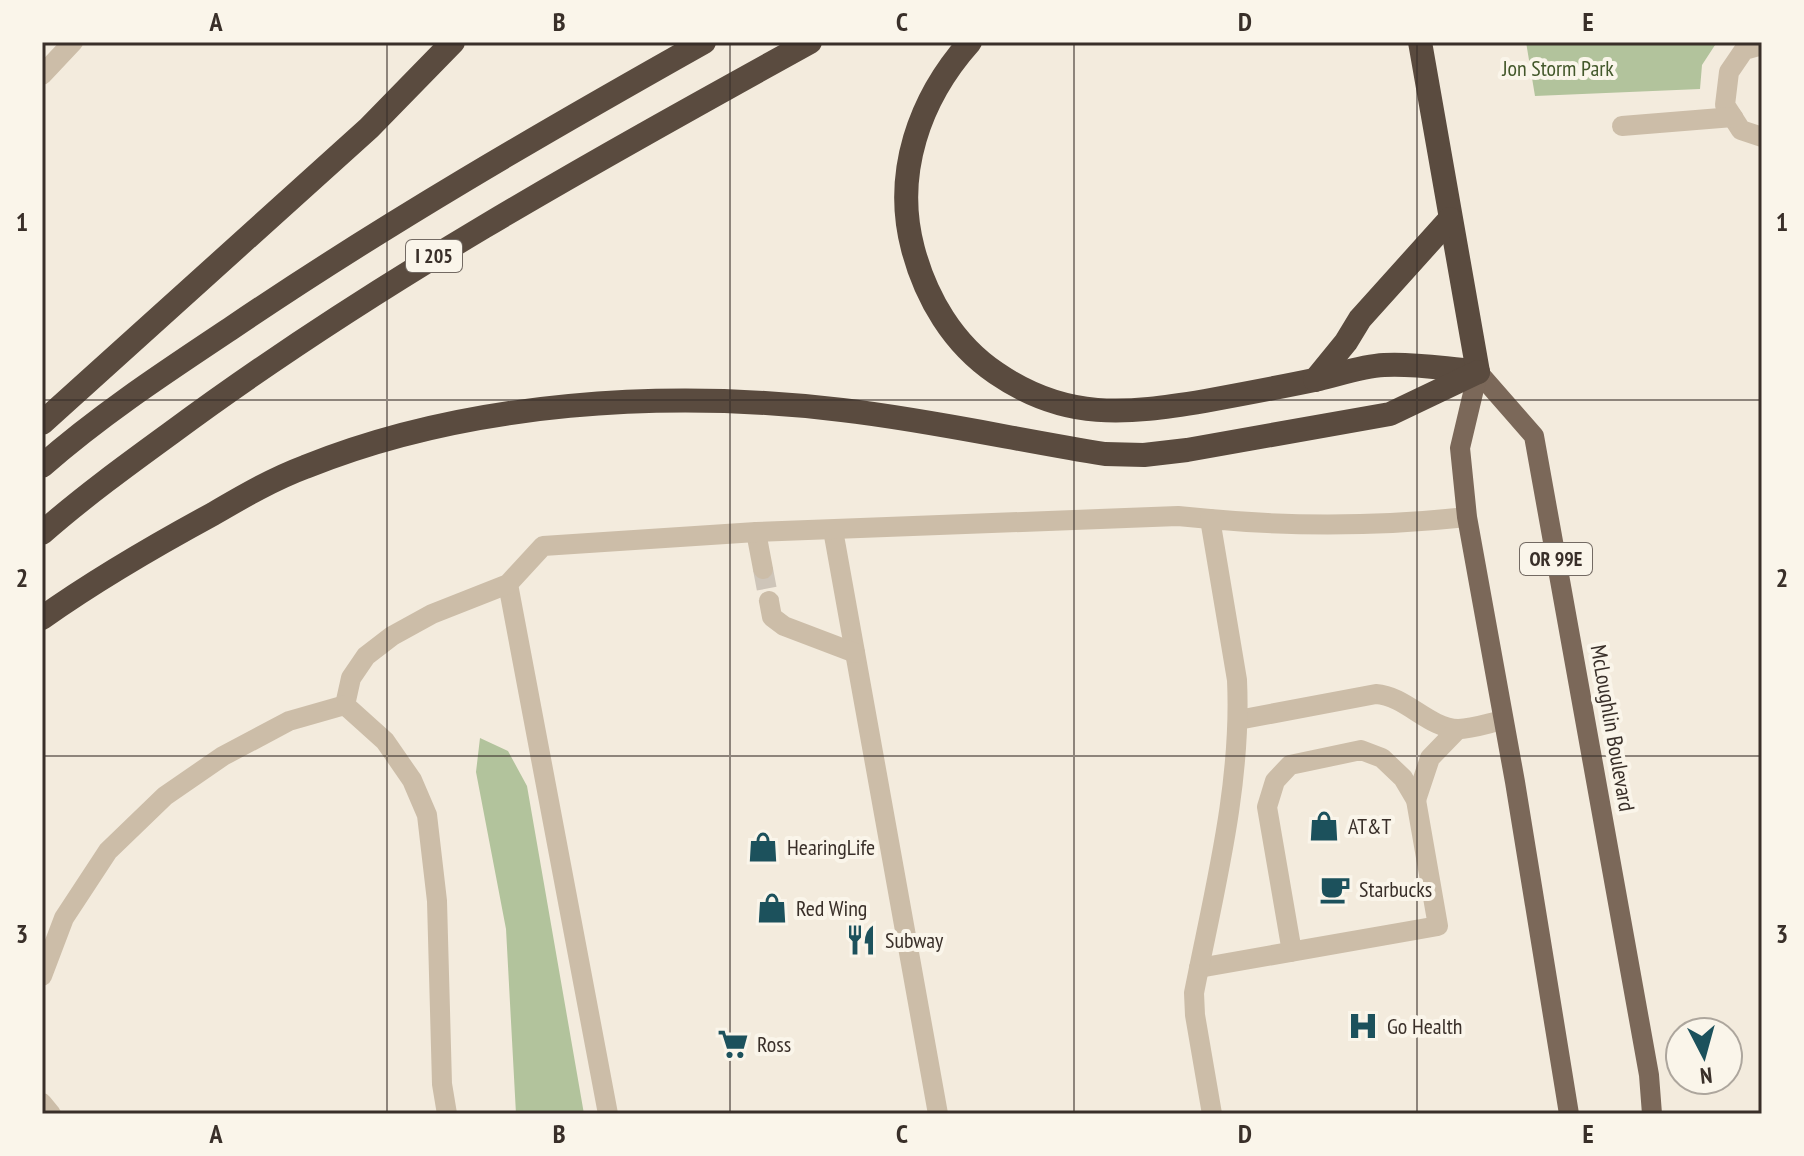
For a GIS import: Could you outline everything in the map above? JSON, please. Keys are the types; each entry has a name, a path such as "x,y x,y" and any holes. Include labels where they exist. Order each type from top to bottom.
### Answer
{"highway":[{"path":"42,423 369,128 453,42"},
{"name":"I 205","path":"42,466 78,435 266,305 407,214 704,42"},
{"name":"I 205","path":"42,533 78,501 221,396 426,261 543,191 810,42"},
{"path":"970,42 935,88 924,113 913,142 906,175 906,197 910,239 928,294 946,324 985,366 1025,390 1072,408 1132,412 1384,365 1478,372"},
{"path":"1420,42 1478,372"},
{"path":"1315,380 1360,319 1450,219"},
{"path":"42,618 79,591 169,538 303,467 376,442 436,427 557,407 639,400 721,401 842,410 1105,454 1144,455 1390,414 1478,372"}],"main road":[{"path":"1478,372 1460,448 1467,517 1569,1114"},
{"name":"McLoughlin Boulevard","path":"1478,372 1534,436 1649,1075 1652,1114"}],"street":[{"path":"42,75 73,42"},
{"path":"1762,45 1744,50 1729,72 1725,105 1741,130 1762,137"},
{"path":"1622,126 1733,117"},
{"path":"345,705 351,678 366,656 392,636 455,602 508,584 543,546 756,532 1178,516 1252,523 1416,523 1467,517"},
{"path":"1210,519 1237,680 1238,720 1224,840 1194,993 1212,1114"},
{"path":"833,530 938,1114"},
{"path":"756,532 763,569"},
{"path":"508,584 608,1114"},
{"path":"769,601 772,617 784,626 855,653"},
{"path":"1238,720 1376,694 1389,695 1442,725 1458,729 1503,720"},
{"path":"42,976 64,918 108,851 165,796 223,756 289,721 345,705"},
{"path":"345,705 385,741 412,780 427,815 437,901 442,1084 447,1114"},
{"path":"1416,800 1430,758 1458,729"},
{"path":"1199,968 1292,952 1438,926 1416,800 1403,778 1382,758 1361,750 1290,765 1275,781 1267,807 1292,952"},
{"path":"42,1103 51,1114"}],"green space":[{"name":"Jon Storm Park","path":"1526,42 1717,42 1702,65 1700,89 1535,96"},
{"path":"480,738 508,751 527,786 584,1114 516,1114 506,929 476,772"}],"tunnel":[{"path":"763,569 769,601"}],"place":[{"name":"AT&T","path":"1324,826"},
{"name":"HearingLife","path":"763,847"},
{"name":"Starbucks","path":"1335,889"},
{"name":"Red Wing","path":"772,908"},
{"name":"Subway","path":"861,940"},
{"name":"Go Health","path":"1363,1026"},
{"name":"Ross","path":"733,1044"}]}
